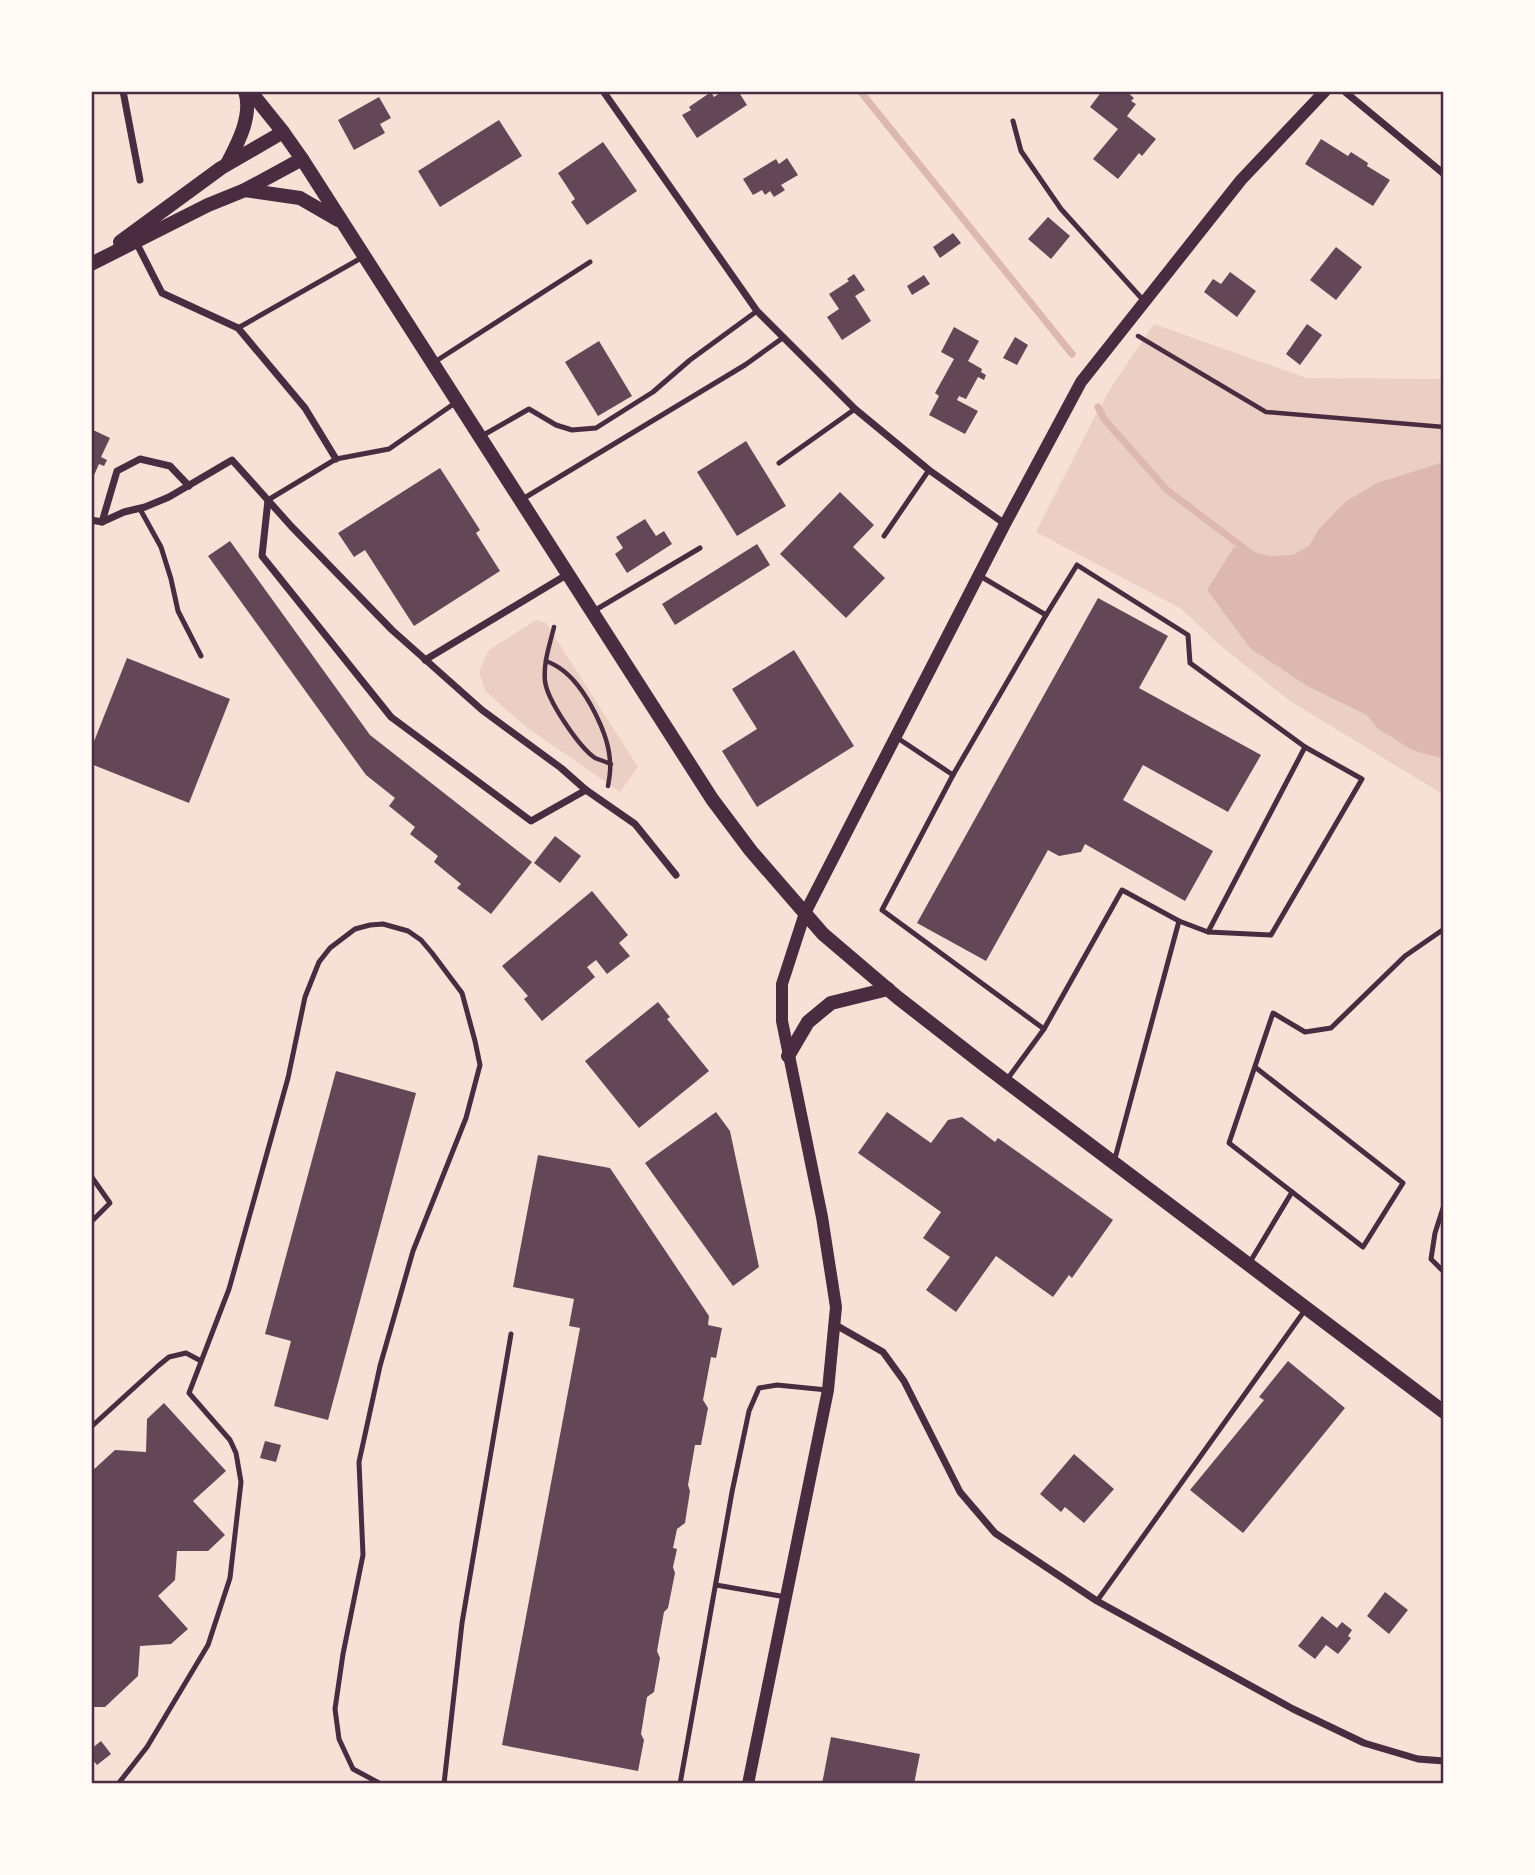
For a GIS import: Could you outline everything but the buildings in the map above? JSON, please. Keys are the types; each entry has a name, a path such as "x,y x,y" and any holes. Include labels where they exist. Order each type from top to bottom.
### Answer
{"main road":[{"path":"247,91 283,132 302,159 712,799 751,851 823,934 1005,1081 1444,1412"},
{"path":"227,164 243,127 247,91"},
{"path":"91,263 227,164 283,132"},
{"path":"91,263 208,205 245,190 302,159"},
{"path":"245,190 300,198 343,223"},
{"path":"788,1056 808,1022 831,1003 888,989"}],"street":[{"path":"123,91 140,180"},
{"path":"603,91 757,311 855,409 929,470 1005,524"},
{"path":"748,1784 828,1390 836,1307 822,1217 782,1021 782,984 789,959 805,913 1080,382 1241,180 1325,91"},
{"path":"1344,91 1444,174"},
{"path":"136,242 162,293 238,328 305,408 336,459"},
{"path":"102,522 117,471 140,458 170,466 189,486"},
{"path":"91,520 102,522 169,497 232,460 291,526 392,630 482,710 635,824 676,875"},
{"path":"268,500 262,556 390,717 531,821 586,790"},
{"path":"425,660 568,574"},
{"path":"834,1324 883,1352 904,1381 960,1492 995,1533 1097,1601 1293,1709 1364,1743 1419,1759 1444,1761"}],"lane":[{"path":"1013,121 1021,151 1054,200 1144,301"},
{"path":"238,328 365,256"},
{"path":"433,363 590,262"},
{"path":"481,437 529,409 556,425 572,429 596,428 653,392 690,360 757,311"},
{"path":"521,500 745,365 783,337"},
{"path":"268,500 336,459 389,449 458,401"},
{"path":"779,463 855,409"},
{"path":"884,536 929,470"},
{"path":"140,509 161,547 172,579 178,611 201,656"},
{"path":"592,612 701,548"},
{"path":"1005,1081 1044,1028 1122,890 1178,921 1208,932 1271,935 1362,779 1305,747 1191,663 1188,635 1077,565 953,775 882,910 1044,1028"},
{"path":"980,576 1046,615"},
{"path":"896,737 953,775"},
{"path":"1208,932 1305,747"},
{"path":"1114,1162 1178,921"},
{"path":"118,1784 147,1747 208,1645 230,1578 242,1482 236,1452 230,1440 189,1393 229,1289 289,1078 305,997 319,962 330,948 355,929 383,924 408,931 421,940 461,993 480,1065 466,1118 412,1251 380,1366 359,1462 363,1555 335,1709 339,1739 352,1769 381,1784"},
{"path":"1255,1067 1403,1183 1363,1247 1229,1143 1273,1013 1305,1032 1331,1028 1405,956 1444,929"},
{"path":"91,1176 110,1203 91,1222"},
{"path":"1248,1265 1292,1192"},
{"path":"1444,1205 1434,1233 1432,1259 1444,1272"},
{"path":"1097,1601 1307,1308"},
{"path":"444,1784 462,1623 511,1334"},
{"path":"91,1427 169,1357 186,1353 201,1361"},
{"path":"680,1784 749,1411 759,1388 777,1385 828,1390"},
{"path":"716,1584 786,1597"}],"path":[{"path":"1147,342 1266,412 1444,427"},
{"path":"554,627 546,661 545,683 557,710 576,738 595,757 611,764"},
{"path":"546,661 561,669 579,688 596,714 608,745 611,764 608,786"}],"shaded area":[{"path":"1154,324 1307,378 1444,379 1444,795 1290,701 1221,646 1180,608 1036,532 1096,414"},
{"path":"1444,462 1444,759 1412,750 1377,728 1367,715 1307,686 1250,648 1207,590 1234,547 1270,556 1293,555 1309,546 1319,529 1345,502 1377,483"},
{"path":"536,620 546,623 638,767 620,792 525,726 485,691 479,671 489,650"}],"waterway":[{"path":"860,91 1072,354"},
{"path":"1098,407 1104,419 1167,490 1253,555"}]}
